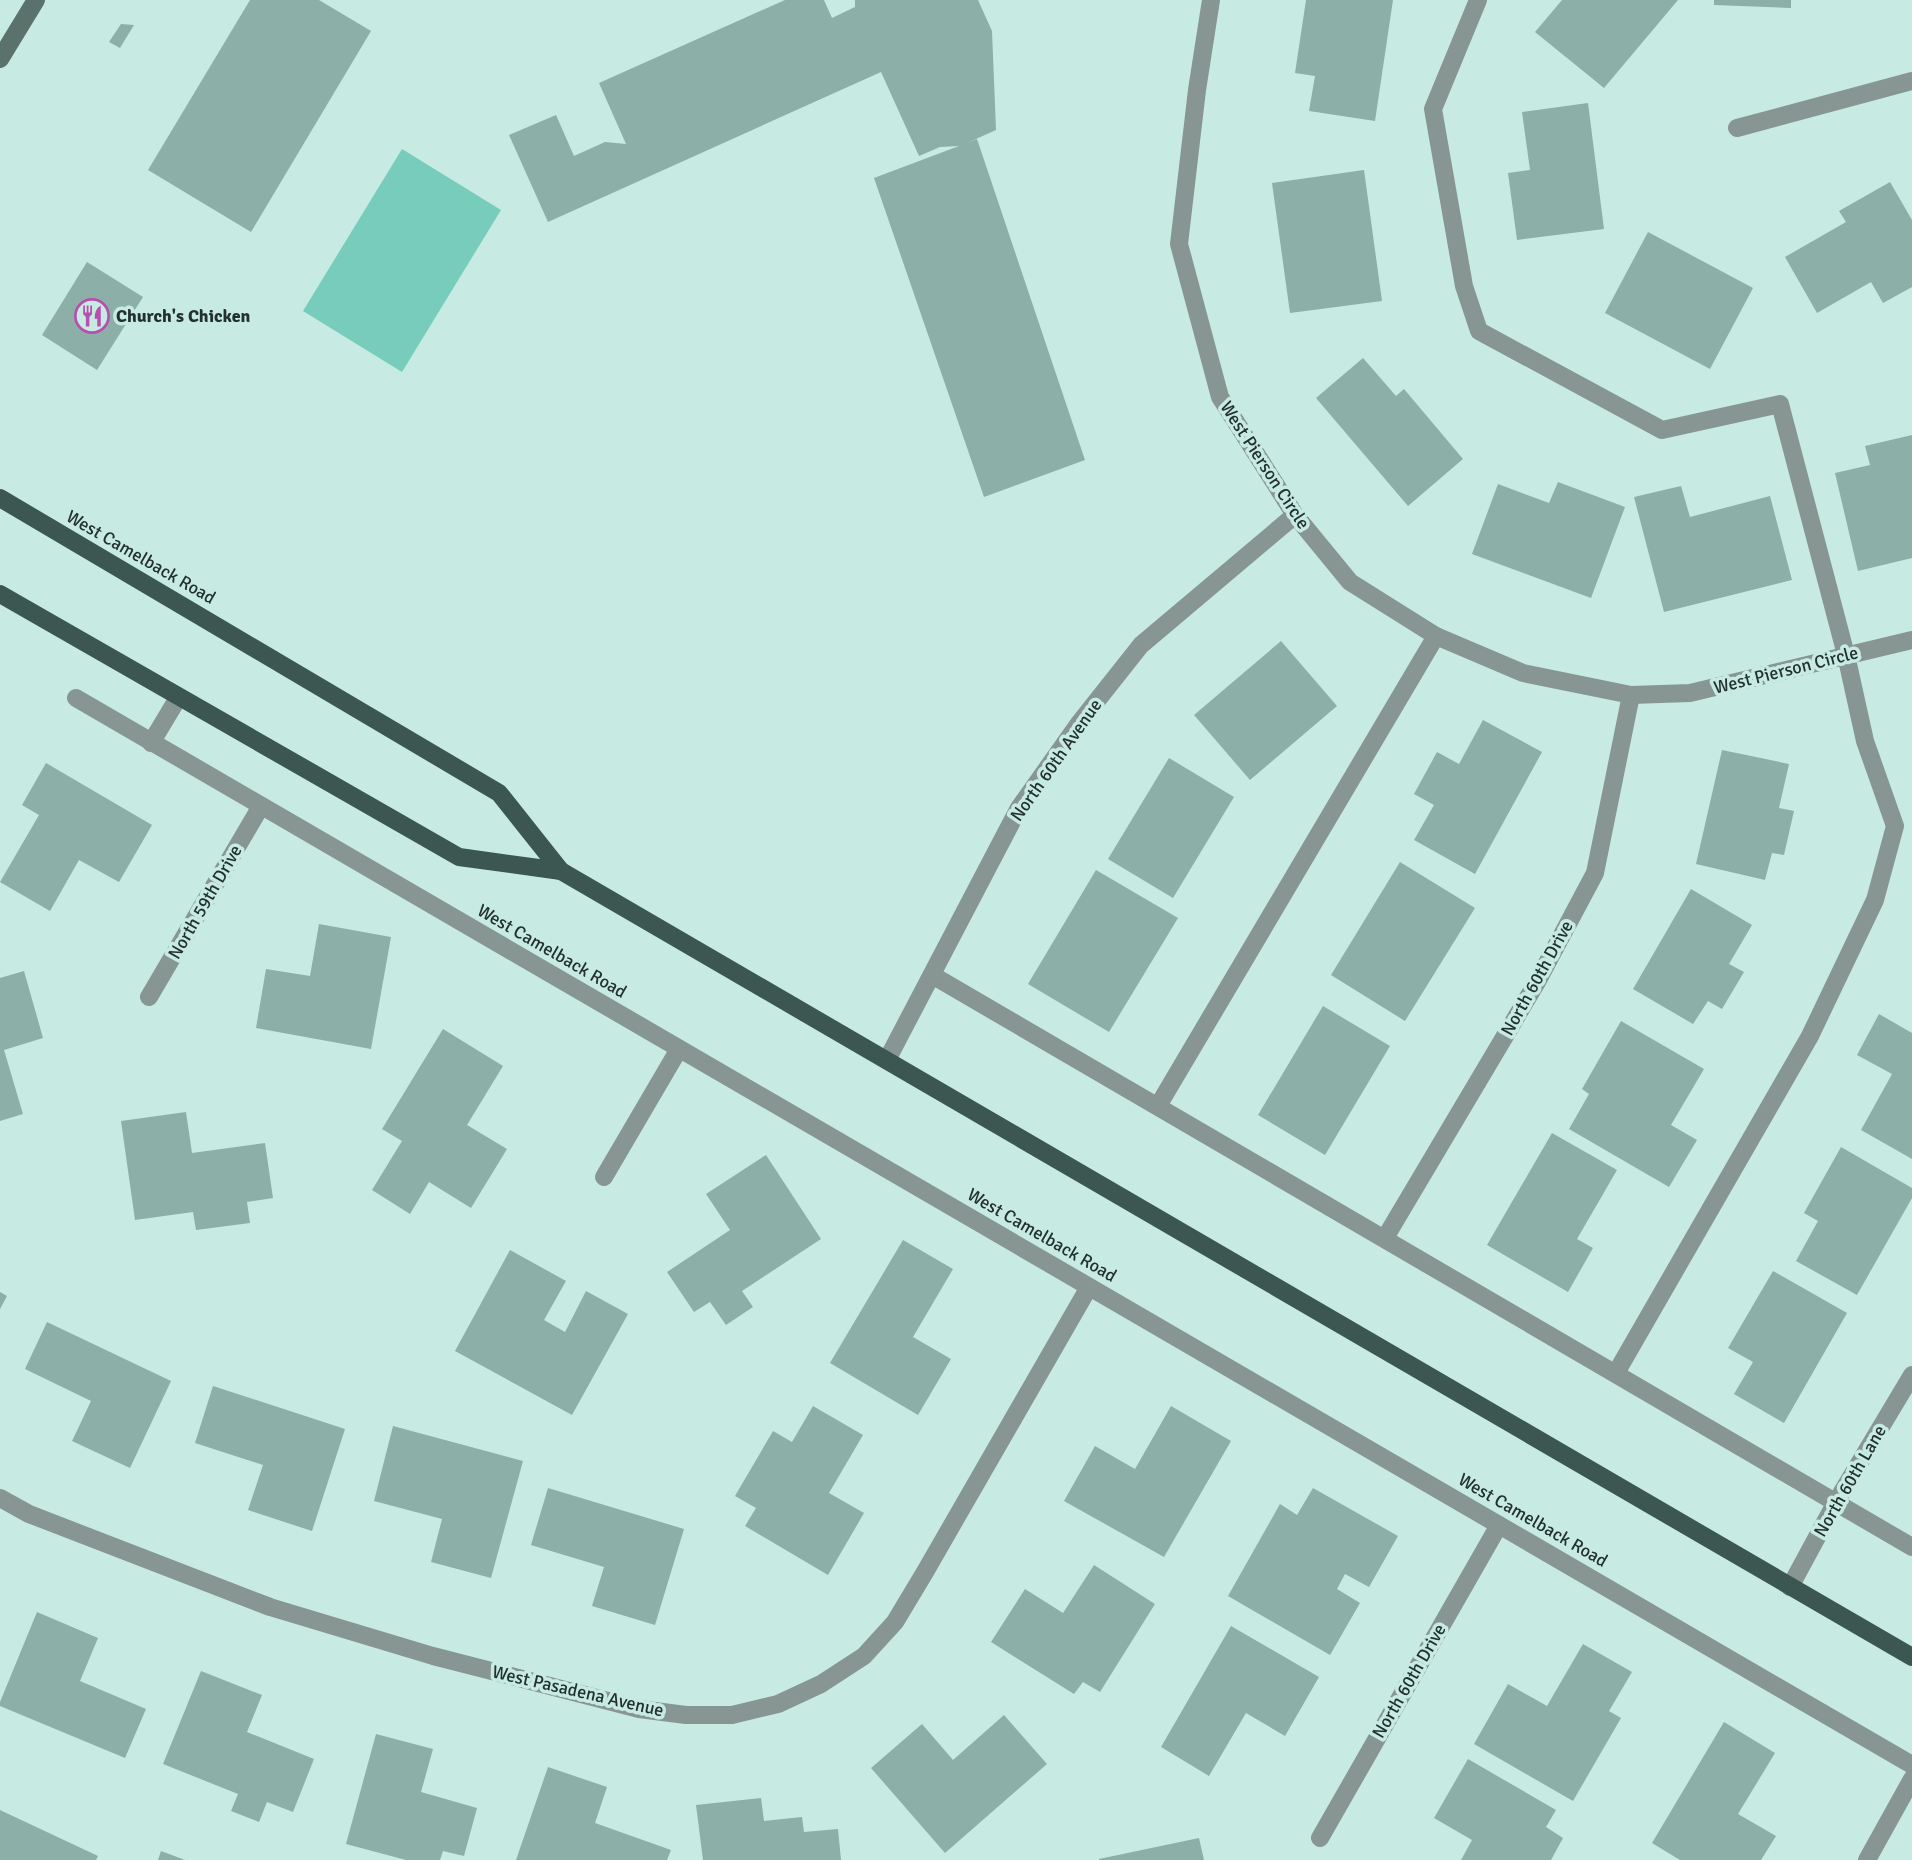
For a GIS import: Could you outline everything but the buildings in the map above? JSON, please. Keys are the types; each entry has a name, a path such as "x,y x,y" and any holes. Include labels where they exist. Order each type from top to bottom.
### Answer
{"main road":[{"path":"0,59 36,0"},
{"name":"West Camelback Road","path":"0,498 499,793 561,871 1912,1657"},
{"name":"West Camelback Road","path":"0,594 459,857 561,871"}],"street":[{"name":"West Pierson Circle","path":"1212,0 1197,90 1179,244 1220,397 1295,515 1350,582 1436,636 1523,673 1631,695 1690,694 1912,640"},
{"path":"1478,0 1433,109 1464,286 1479,331 1662,430 1780,404 1846,655 1865,741 1895,825 1875,900 1810,1035 1616,1373"},
{"path":"1737,128 1912,81"},
{"name":"North 60th Avenue","path":"887,1060 1019,808 1080,722 1141,645 1295,515"},
{"path":"1158,1106 1436,636"},
{"name":"North 60th Drive","path":"1385,1238 1538,982 1595,873 1631,695"},
{"name":"West Camelback Road","path":"76,698 1912,1765"},
{"path":"151,743 178,698"},
{"name":"North 59th Drive","path":"149,997 261,806"},
{"path":"932,975 1912,1546"},
{"path":"604,1177 679,1049"},
{"name":"West Pasadena Avenue","path":"0,1498 29,1514 270,1606 420,1652 639,1709 732,1715 778,1704 821,1684 864,1656 895,1622 1089,1287"},
{"name":"North 60th Lane","path":"1790,1587 1836,1502 1912,1375"},
{"name":"North 60th Drive","path":"1320,1838 1499,1524"},
{"path":"1867,1860 1912,1779"}],"green space":[{"path":"402,149 501,210 402,372 303,311"}],"place":[{"name":"Church's Chicken","path":"92,316"}]}
